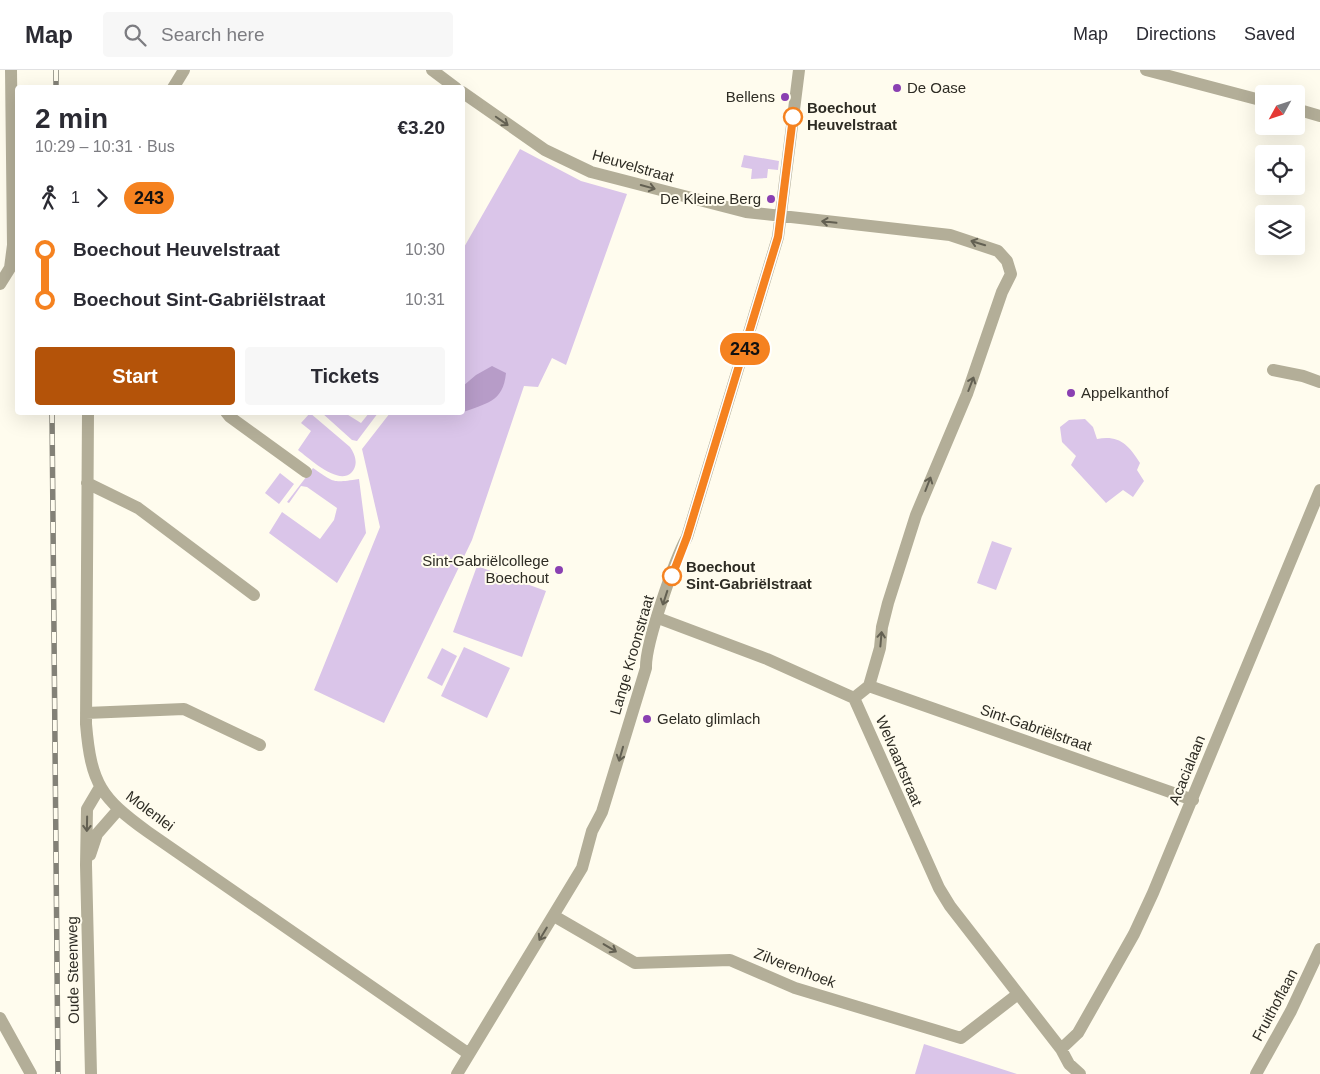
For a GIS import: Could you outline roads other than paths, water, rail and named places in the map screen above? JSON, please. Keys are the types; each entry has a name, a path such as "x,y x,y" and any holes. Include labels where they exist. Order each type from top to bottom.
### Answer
{"street":[{"path":"0,284 10,268 12,245 11,70"},
{"path":"175,85 184,70"},
{"path":"432,70 452,85"},
{"name":"Lange Kroonstraat","path":"457,1074 582,868 592,831 602,812 644,676 646,659 658,618 681,548 687,537 752,326 782,217 799,70"},
{"path":"1146,70 1255,99"},
{"name":"Heuvelstraat","path":"465,94 523,135 573,165 711,204 782,217 950,235 988,246 998,251 1007,261 1012,274 1002,292 967,394 916,515 888,603 882,627 880,648 868,686"},
{"path":"1305,112 1320,116"},
{"path":"1273,370 1303,376 1320,382"},
{"name":"Molenlei","path":"88,415 86,713 88,745 100,787 118,810 469,1054"},
{"path":"228,415 306,472"},
{"path":"87,483 138,508 254,594"},
{"name":"Acacialaan","path":"1061,1049 1078,1033 1134,934 1192,800 1320,490"},
{"path":"658,618 767,658 854,698 868,686"},
{"name":"Sint-Gabriëlstraat","path":"868,686 1192,800"},
{"name":"Welvaartstraat","path":"854,698 939,888 950,906 1061,1049 1069,1064 1080,1074"},
{"path":"86,713 184,710 260,745"},
{"name":"Oude Steenweg","path":"91,1074 86,865 88,809 100,787"},
{"name":"Oude Steenweg","path":"86,865 97,834 118,810"},
{"name":"Zilverenhoek","path":"554,916 635,964 730,960 795,988 961,1038 1018,994"},
{"name":"Fruithoflaan","path":"1256,1074 1291,1011 1320,950"},
{"path":"0,1018 31,1074"}],"railway":[{"path":"56,70 56,85"},
{"path":"52,415 58,1074"}],"place":[{"name":"De Oase","path":"897,88"},
{"name":"Bellens","path":"785,97"},
{"name":"Boechout Heuvelstraat","path":"793,117"},
{"name":"De Kleine Berg","path":"771,199"},
{"name":"Appelkanthof","path":"1071,393"},
{"name":"Sint-Gabriëlcollege Boechout","path":"559,570"},
{"name":"Boechout Sint-Gabriëlstraat","path":"672,576"},
{"name":"Gelato glimlach","path":"647,719"}]}
